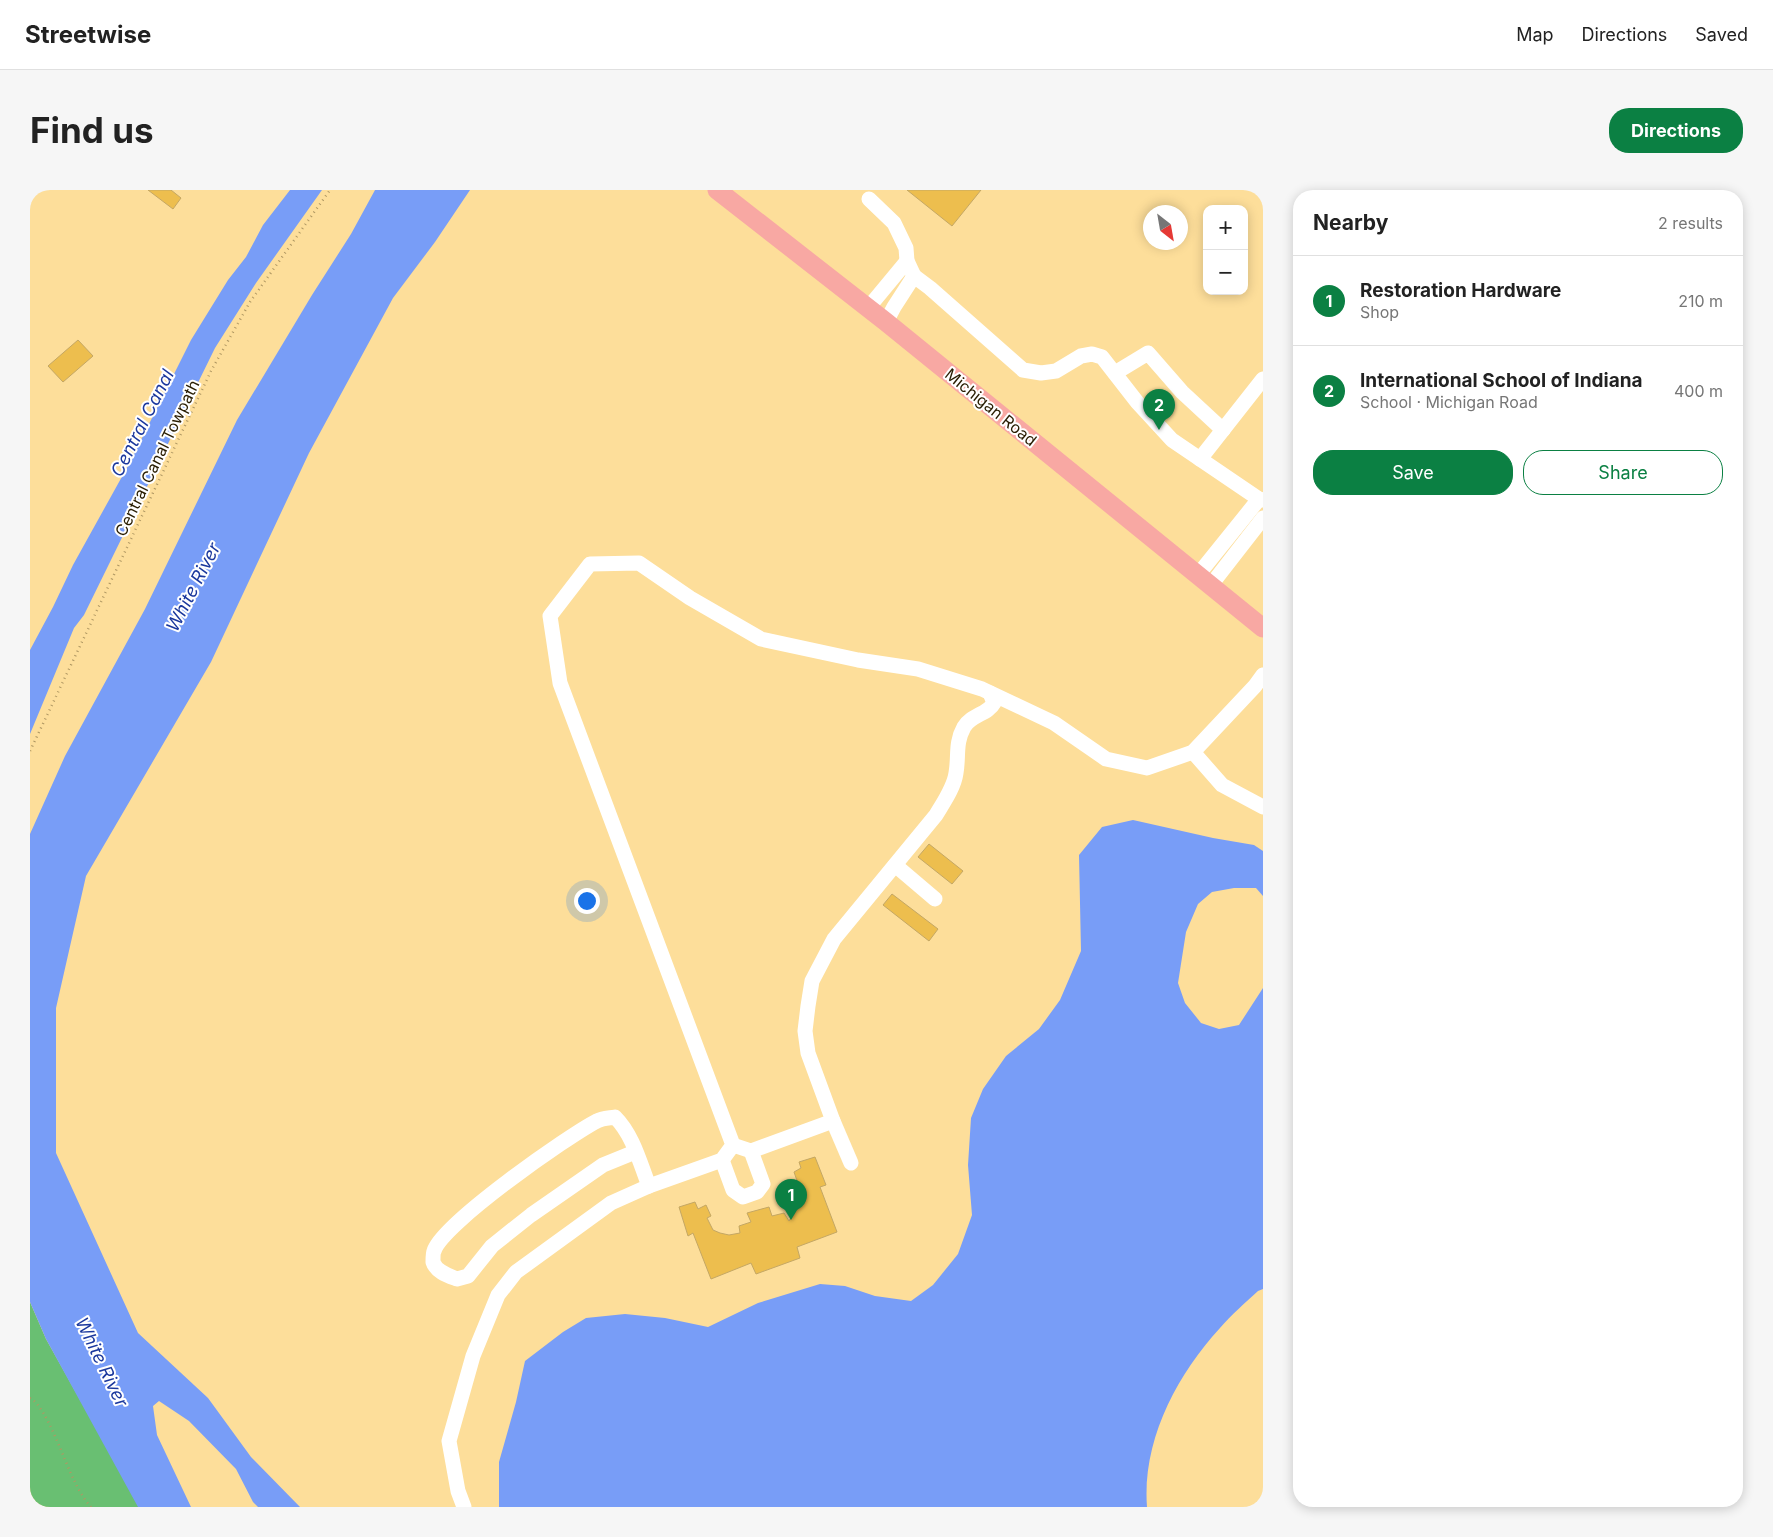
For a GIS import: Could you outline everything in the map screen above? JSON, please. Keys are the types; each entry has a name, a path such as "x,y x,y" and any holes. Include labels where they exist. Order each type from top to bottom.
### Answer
{"main road":[{"name":"Michigan Road","path":"717,190 886,322 1263,628"}],"lane":[{"path":"869,199 894,223 906,248 907,261 914,276 1023,370 1041,373 1056,371 1081,356 1092,354 1102,357 1137,402 1172,440 1261,500 1204,581"},
{"path":"868,308 907,261"},
{"path":"886,322 914,276"},
{"path":"1115,373 1148,353 1182,392 1223,430"},
{"path":"1200,459 1263,379"},
{"path":"1204,581 1263,518"},
{"path":"733,1145 560,683 550,616 590,564 639,563 690,598 761,639 858,660 918,670 991,700 1006,705 1018,706 1054,723 1106,759 1147,768 1193,752 1263,675"},
{"path":"851,1163 808,1053 806,1031 812,981 834,939 936,815 948,794 956,774 958,740 965,725 991,700"},
{"path":"1193,752 1222,785 1263,807"},
{"path":"895,865 935,899"},
{"path":"635,1152 604,1165 531,1215 492,1246 468,1276 457,1279 440,1272 434,1262 434,1250 458,1221 529,1166 598,1120 615,1117 623,1125 635,1152 649,1186"},
{"path":"733,1145 751,1151 833,1121"},
{"path":"464,1507 458,1491 449,1442 473,1356 498,1295 516,1272 611,1203 649,1186 722,1160 733,1145"},
{"path":"722,1160 733,1190 743,1197 757,1192 763,1184 751,1151"}],"path":[{"name":"Central Canal Towpath","path":"30,751 211,371 250,302 330,190"},
{"path":"30,1398 35,1400 43,1412 75,1482 91,1507"}],"green space":[{"path":"30,1302 46,1339 140,1507 30,1507"}],"water":[{"path":"290,190 322,190 256,283 215,348 84,615 74,628 30,734 30,650 73,565 129,464 191,340 228,280 246,257 263,225"},
{"name":"White River","path":"375,190 470,190 435,242 393,298 309,453 211,662 86,876 56,1008 56,1153 138,1333 208,1398 251,1457 300,1507 258,1507 253,1502 236,1469 189,1421 159,1401 153,1406 157,1435 191,1507 138,1507 46,1339 30,1302 30,834 65,756 145,609 237,420 351,234"},
{"path":"1133,820 1254,845 1263,851 1263,896 1256,888 1234,888 1212,892 1198,904 1186,932 1178,983 1185,1003 1201,1023 1219,1029 1239,1025 1263,988 1263,1289 1258,1291 1220,1328 1189,1367 1176,1388 1156,1434 1150,1458 1147,1482 1147,1507 499,1507 499,1462 516,1402 525,1361 563,1332 586,1318 625,1314 665,1318 708,1327 758,1303 820,1284 845,1286 875,1296 911,1301 933,1285 958,1254 972,1215 968,1165 971,1118 983,1089 1006,1056 1039,1029 1060,1000 1081,951 1079,855 1102,827"}],"building":[{"path":"148,190 171,190 181,198 173,209"},
{"path":"907,190 981,190 952,226"},
{"path":"78,340 93,356 63,382 48,366"},
{"path":"929,844 963,871 952,884 918,857"},
{"path":"892,894 938,929 929,941 883,905"},
{"path":"815,1157 826,1185 820,1187 837,1232 797,1247 800,1258 756,1274 751,1263 711,1279 693,1233 688,1236 679,1207 695,1202 698,1209 706,1205 711,1216 707,1218 713,1230 729,1235 740,1233 739,1226 751,1222 747,1213 769,1207 772,1216 784,1213 789,1221 801,1203 801,1192 794,1172 801,1168 799,1162"}],"place":[{"name":"International School of Indiana","path":"1159,430"},
{"name":"Restoration Hardware","path":"791,1220"}],"water label":[{"name":"Central Canal","path":"142,423"}]}
